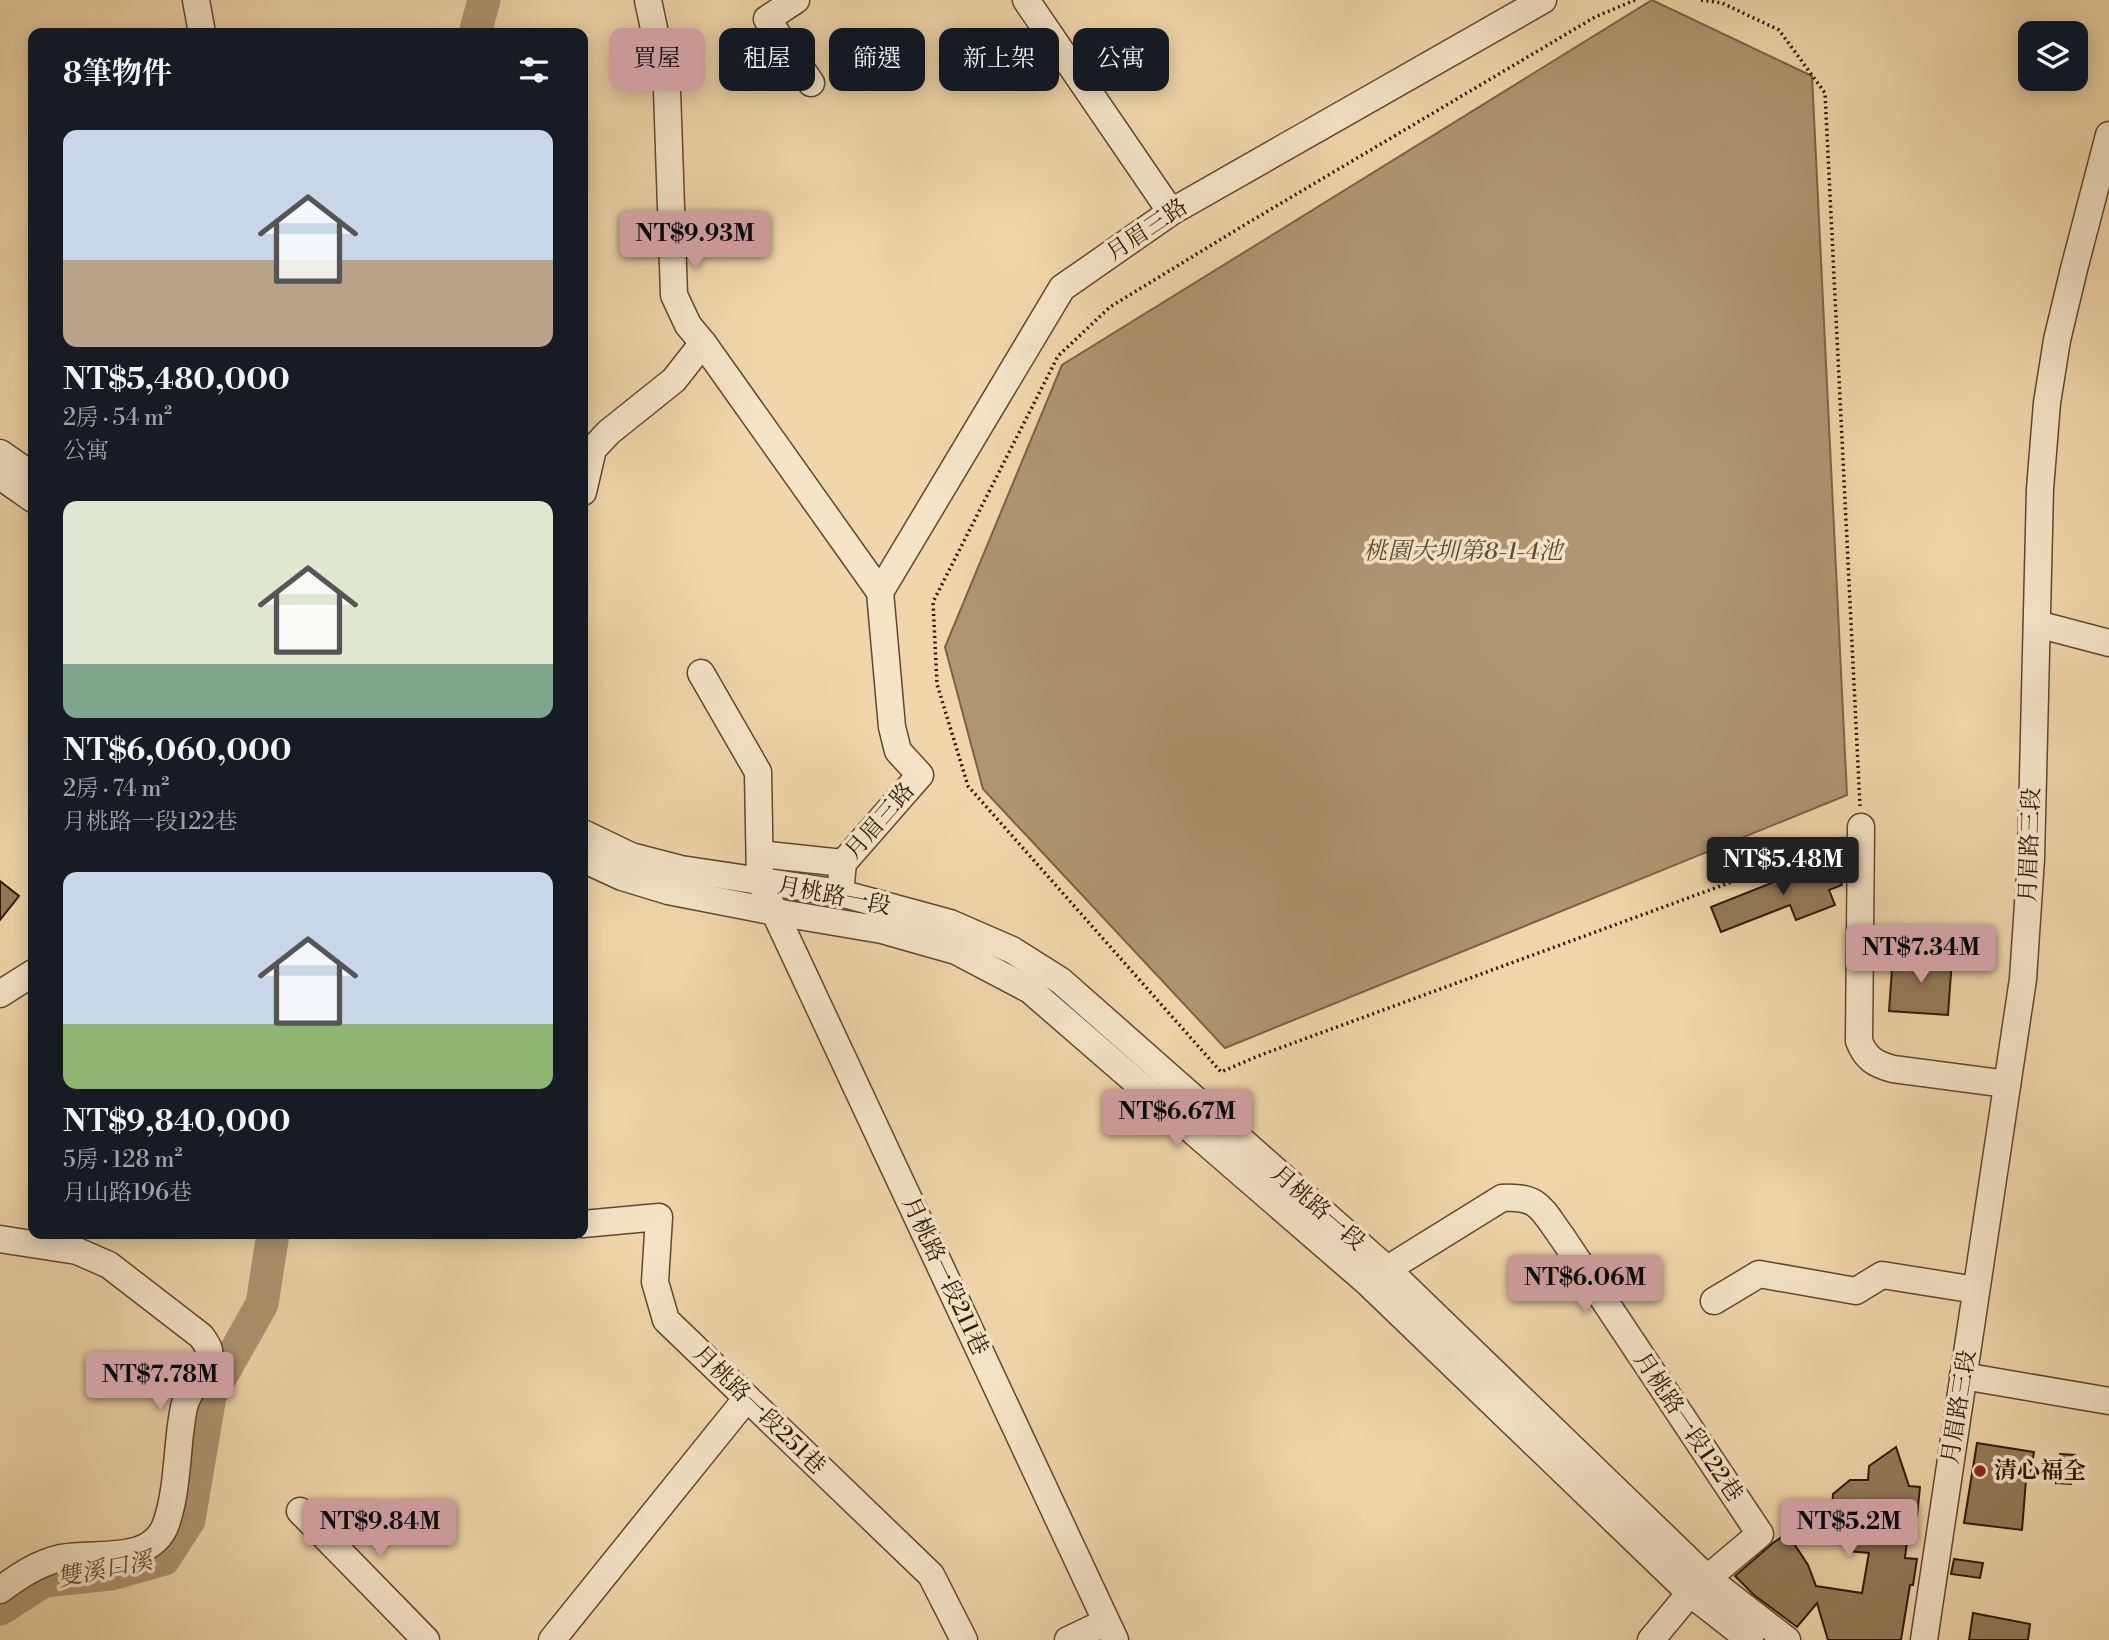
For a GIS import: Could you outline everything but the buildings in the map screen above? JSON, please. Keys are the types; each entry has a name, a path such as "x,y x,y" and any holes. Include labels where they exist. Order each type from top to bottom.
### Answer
{"street":[{"path":"197,0 201,28"},
{"path":"648,0 667,90 674,295 688,325 880,592"},
{"path":"773,28 767,19 796,0"},
{"path":"1026,0 1171,212"},
{"name":"月眉三路","path":"840,892 842,863 920,775 898,751 892,727 880,592 1062,288 1171,212 1543,0"},
{"name":"月眉路三段","path":"1924,1640 2023,979 2031,859 2040,489 2047,403 2057,340 2098,223 2109,135"},
{"path":"588,470 593,449 609,432 674,380 703,343"},
{"path":"2,465 28,474"},
{"path":"2,465 28,494"},
{"path":"2037,624 2109,643"},
{"path":"701,673 758,772 761,881"},
{"path":"1861,827 1860,1041 1864,1055 1876,1064 1893,1069 2007,1084"},
{"name":"月桃路一段","path":"588,834 631,856 681,869 840,892 950,923 1012,950 1061,981 1377,1275 1698,1586 1750,1640"},
{"path":"760,854 842,863"},
{"name":"月桃路一段","path":"588,861 622,877 668,891 883,930 956,951 1030,990 1377,1275"},
{"name":"月桃路一段211巷","path":"761,881 1111,1631"},
{"path":"0,994 28,976"},
{"name":"月桃路一段122巷","path":"1377,1275 1502,1198 1523,1196 1541,1208 1760,1534 1698,1586"},
{"name":"月桃路一段251巷","path":"588,1224 659,1217 655,1282 666,1320 931,1575 964,1640"},
{"path":"0,1240 77,1251 109,1265 201,1336 209,1349 209,1359 191,1388 184,1406 174,1492 165,1525 158,1538 143,1550 62,1558 35,1566 0,1590"},
{"path":"1714,1301 1759,1274 1856,1291 1882,1275 1976,1290"},
{"path":"1964,1376 2109,1401"},
{"path":"552,1640 747,1398"},
{"path":"300,1511 426,1640"},
{"path":"1651,1640 1698,1586"},
{"name":"月桃路一段","path":"1698,1586 1787,1640"},
{"path":"1068,1640 1111,1631"}],"path":[{"path":"1635,0 1595,17 1110,307 1058,356 933,602 937,684 968,786 1222,1072 1258,1056 1805,855 1861,827 1825,93 1779,30 1722,3 1701,0"}],"water":[{"name":"桃園大圳第8-1-4池","path":"1652,0 1812,76 1847,795 1225,1048 983,789 945,647 1062,365"}],"waterway":[{"name":"雙溪口溪","path":"476,28 484,0"},
{"name":"雙溪口溪","path":"0,1609 44,1581 111,1574 164,1559 189,1520 210,1396 262,1304 272,1239"}],"place":[{"name":"清心福全","path":"1980,1471"}]}
